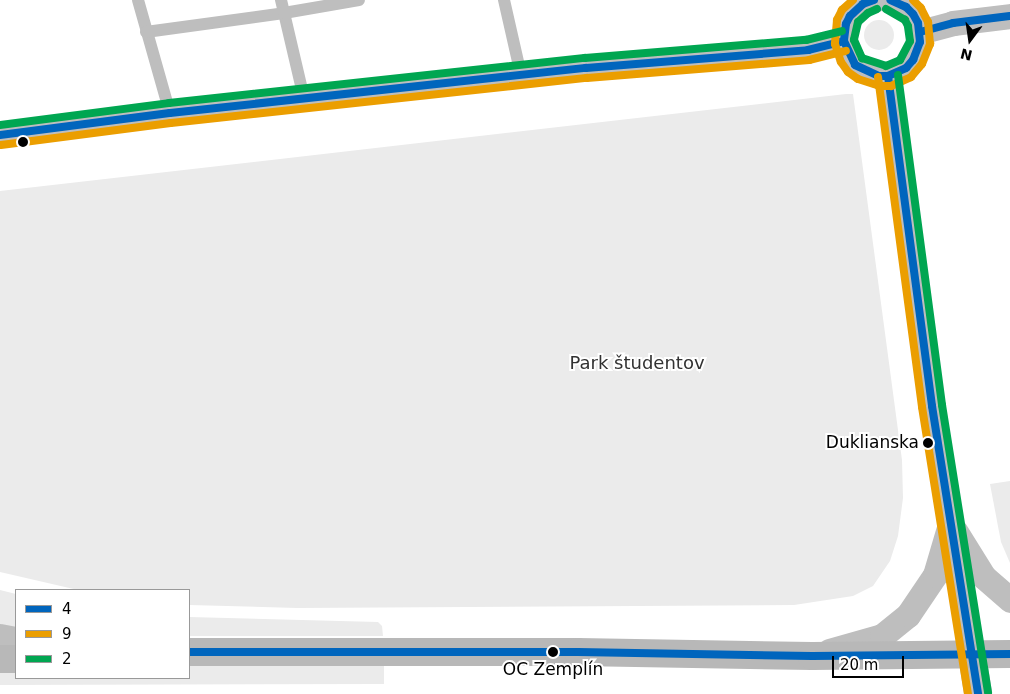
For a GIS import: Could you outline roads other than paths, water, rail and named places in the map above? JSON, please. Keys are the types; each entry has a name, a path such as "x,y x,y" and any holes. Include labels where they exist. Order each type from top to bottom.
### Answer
{"main road":[{"path":"190,652 578,652 812,656 1010,654"},
{"path":"0,659 15,659"}],"street":[{"path":"874,0 863,4 850,16 844,32 844,41 850,58 862,70 879,76 888,76 906,68 918,52 920,32 913,14 906,7 890,0"},
{"path":"920,32 953,23 1010,16"},
{"path":"0,135 170,113 586,68 808,50 844,41"},
{"path":"888,76 932,406 978,694"},
{"path":"950,524 984,577 1010,600"},
{"path":"812,656 882,636 908,615 935,575 950,524"},
{"path":"0,638 15,641"}],"lane":[{"path":"138,0 170,113"},
{"path":"281,0 304,98"},
{"path":"146,32 284,13 359,0"},
{"path":"504,0 521,75"}],"place":[{"name":"Duklianska","path":"928,443"},
{"name":"OC Zemplín","path":"553,652"}],"park label":[{"name":"Park študentov","path":"637,363"}]}
